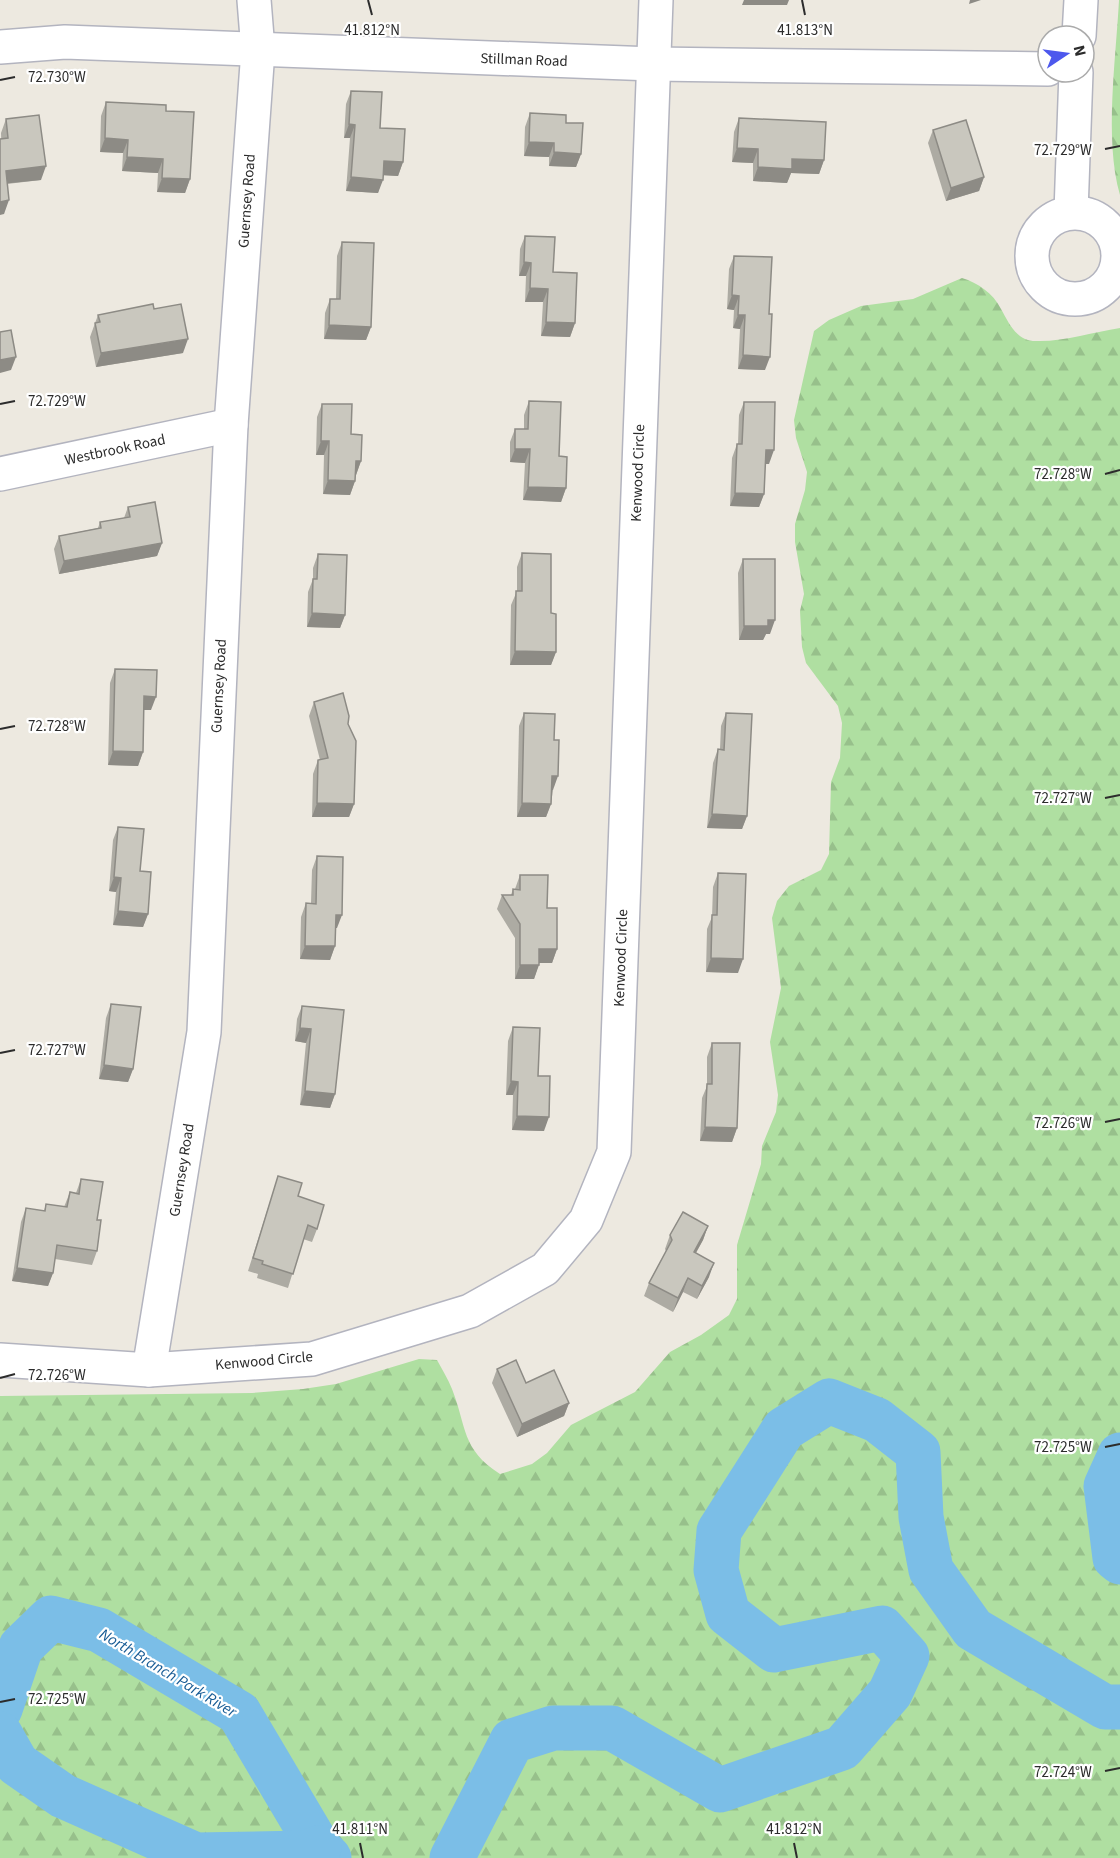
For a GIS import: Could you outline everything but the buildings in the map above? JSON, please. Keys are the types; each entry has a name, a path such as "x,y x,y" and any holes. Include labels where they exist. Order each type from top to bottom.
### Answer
{"street":[{"name":"Guernsey Road","path":"149,1370 204,1032 231,425 258,50 254,0"},
{"name":"Kenwood Circle","path":"0,1360 149,1370 312,1359 470,1311 545,1269 586,1220 614,1152 656,0"},
{"path":"1079,24 1081,0"},
{"name":"Stillman Road","path":"0,47 65,42 653,64 1036,69"},
{"path":"1071,212 1076,84"},
{"name":"Westbrook Road","path":"0,474 231,425"}],"green space":[{"path":"1119,0 1120,195 1115,173 1112,124"},
{"path":"962,278 989,293 1018,335 1029,340 1057,340 1120,328 1120,1858 0,1858 0,1396 252,1393 303,1389 336,1384 419,1359 437,1360 452,1389 472,1446 487,1465 500,1474 532,1464 547,1453 571,1425 635,1392 670,1352 701,1335 729,1315 737,1299 737,1245 761,1164 762,1146 776,1112 778,1095 770,1042 781,988 772,918 777,901 789,886 821,870 829,854 831,782 840,758 842,723 838,706 806,663 802,647 800,611 804,594 795,542 795,524 805,490 807,472 796,438 794,420 814,331 829,320 861,306 913,299"}],"waterway":[{"name":"North Branch Park River","path":"452,1858 512,1741 553,1728 612,1728 720,1790 842,1748 890,1693 907,1656 882,1628 774,1650 728,1614 716,1570 719,1531 784,1429 829,1401 877,1420 918,1452 921,1517 931,1570 973,1629 1105,1707 1120,1707"},
{"name":"North Branch Park River","path":"1120,1455 1106,1486 1115,1558 1120,1562"},
{"name":"North Branch Park River","path":"0,1709 21,1647 51,1618 99,1630 239,1713 319,1848 329,1858"},
{"name":"North Branch Park River","path":"0,1734 17,1764 63,1796 196,1855 305,1853 319,1848"}]}
